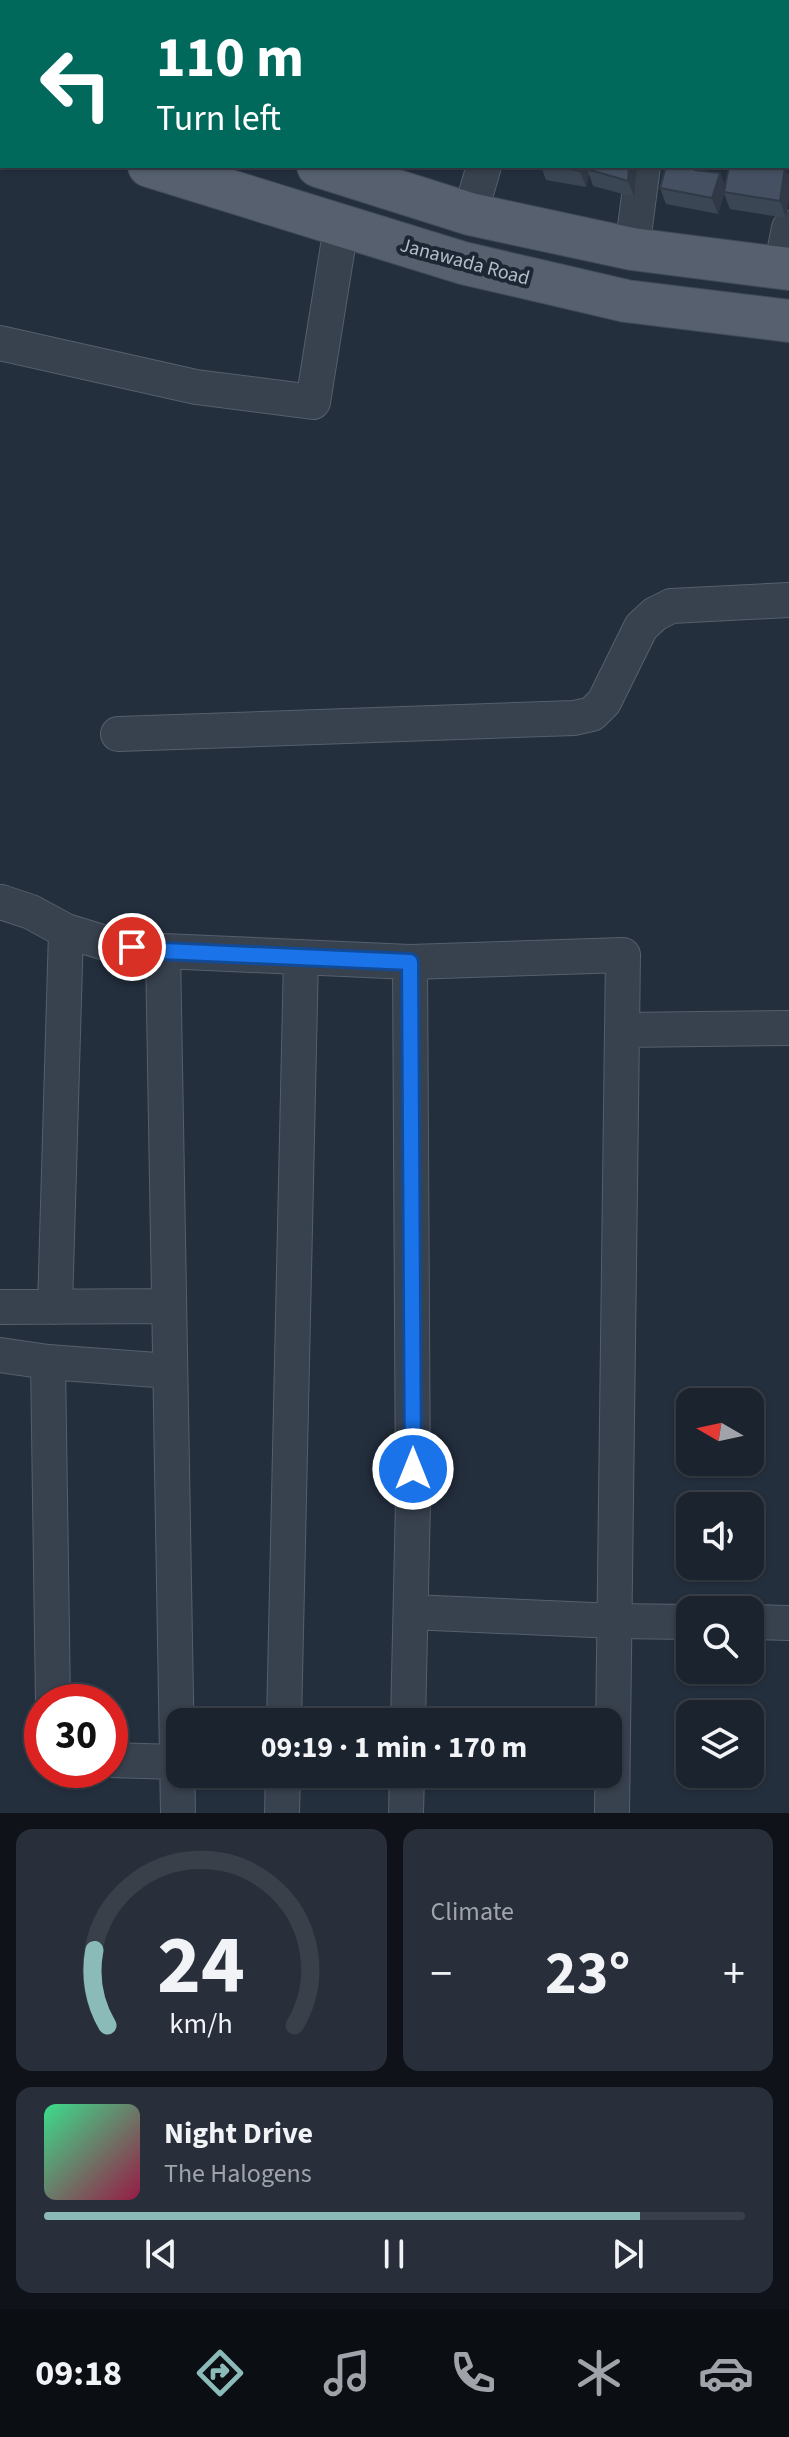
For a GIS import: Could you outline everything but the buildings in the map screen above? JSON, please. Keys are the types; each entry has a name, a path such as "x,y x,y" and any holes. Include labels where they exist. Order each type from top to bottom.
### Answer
{"main road":[{"name":"Janawada Road","path":"155,168 463,263 626,301 789,321"},
{"path":"324,168 470,214 632,249 786,255"}],"street":[{"path":"470,214 483,168"},
{"path":"632,249 643,168"},
{"path":"0,343 196,387 313,402 341,227"},
{"path":"118,734 583,716 592,714 604,702 641,627 655,614 671,606 789,600"},
{"path":"1,902 31,912 66,931 102,942 163,951 410,962 623,955 612,1813"},
{"path":"55,1307 66,931"},
{"path":"163,951 176,1708"},
{"path":"284,1708 301,957"},
{"path":"408,1708 413,1501 410,962"},
{"path":"622,1030 789,1028"},
{"path":"0,1307 169,1306"},
{"path":"0,1355 48,1362 170,1371"},
{"path":"48,1362 53,1684"},
{"path":"411,1612 676,1622"},
{"path":"764,1622 789,1623"},
{"path":"128,1761 166,1762"},
{"path":"178,1788 178,1813"},
{"path":"282,1813 283,1788"},
{"path":"406,1813 407,1788"}],"route":[{"path":"132,947 410,962 413,1469"}]}
